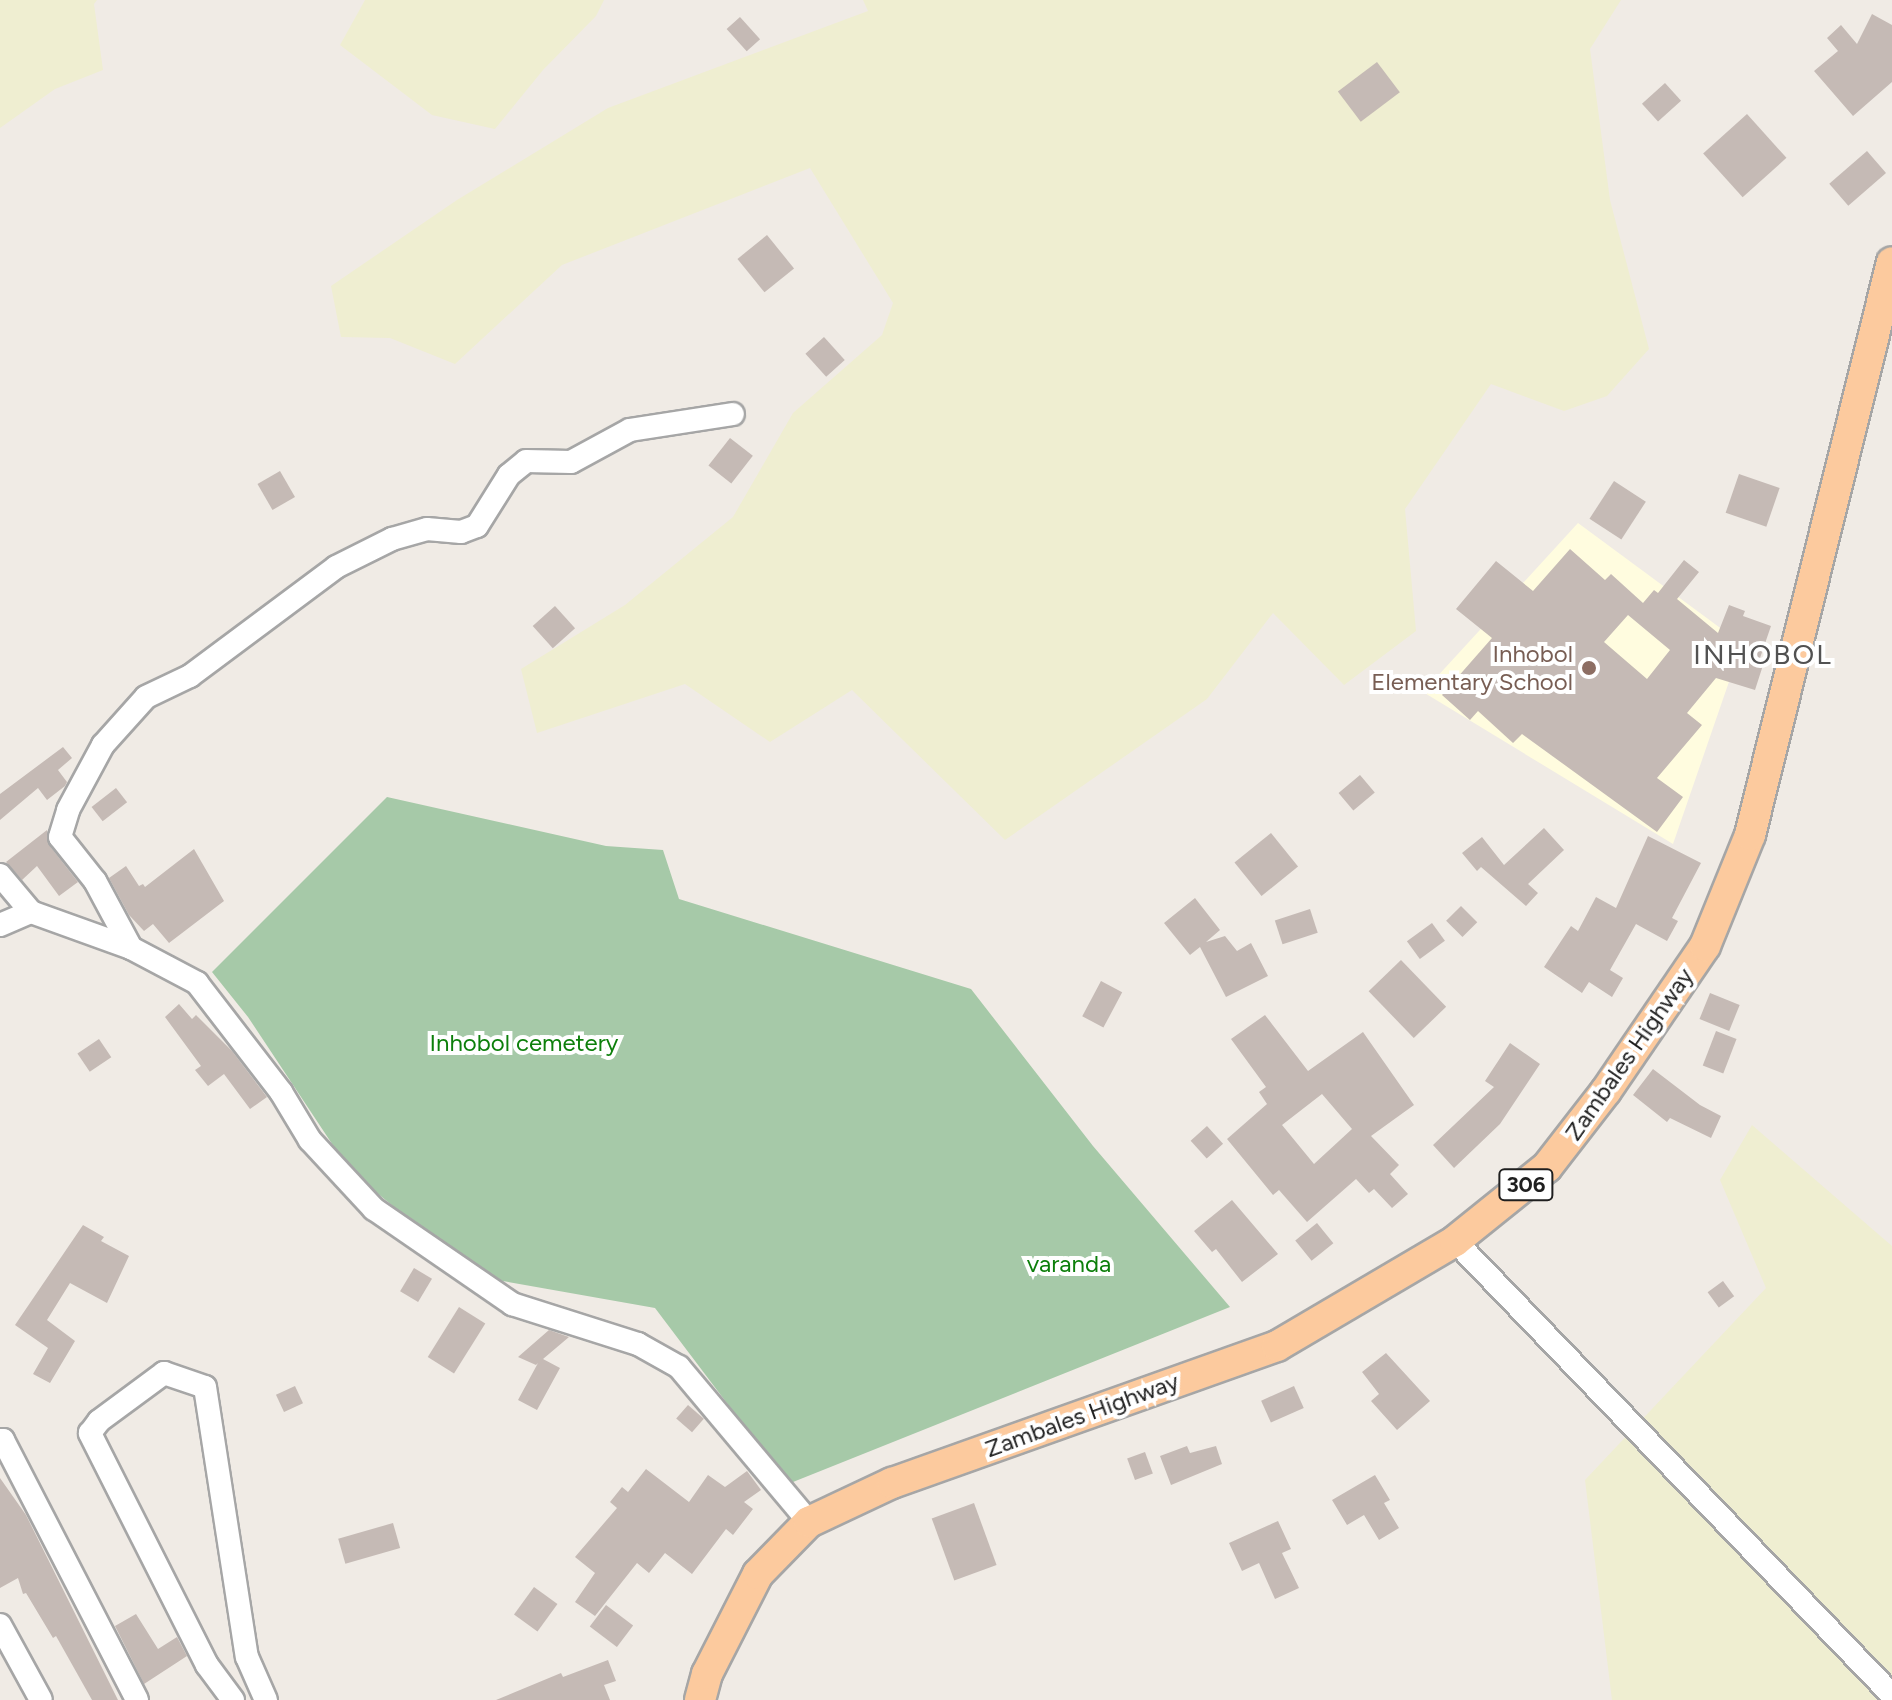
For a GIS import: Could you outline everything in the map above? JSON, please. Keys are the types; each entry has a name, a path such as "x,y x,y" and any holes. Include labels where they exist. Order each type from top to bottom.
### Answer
{"main road":[{"name":"Zambales Highway","path":"700,1700 707,1674 758,1574 809,1522 892,1483 1277,1346 1455,1241 1547,1167 1606,1091 1705,946 1750,835 1892,262"}],"street":[{"path":"131,948 95,881 60,837 68,810 103,745 146,697 190,676 336,567 392,539 427,529 461,532 477,526 509,475 526,461 571,462 630,430 733,414"},
{"path":"0,875 31,912 131,948 197,983 281,1092 310,1140 374,1209 512,1304 638,1344 679,1367 809,1522"},
{"path":"0,925 31,912"},
{"path":"1455,1241 1892,1695"},
{"path":"233,1700 207,1665 90,1433 99,1421 164,1373 205,1387 247,1657 266,1700"},
{"path":"0,1440 3,1440 137,1700"},
{"path":"0,1625 41,1700"}],"shaded area":[{"name":"Inhobol Elementary School","path":"1578,523 1742,644 1673,844 1423,692"}],"green space":[{"path":"0,0 97,0 94,4 103,70 55,89 0,128"},
{"path":"365,0 604,0 596,16 543,70 495,129 432,115 340,45"},
{"path":"863,0 1621,0 1590,49 1610,200 1649,349 1607,396 1564,411 1491,384 1405,509 1416,631 1344,685 1273,613 1207,699 1005,840 852,690 770,742 685,684 537,733 521,669 625,605 733,517 793,413 882,335 893,303 810,168 562,265 455,364 390,338 341,337 331,286 457,200 608,108 868,11"},
{"name":"Inhobol cemetery","path":"387,797 606,846 663,850 679,899 971,989 1093,1146 1230,1307 788,1484 655,1308 480,1277 350,1171 248,1017 212,972"},
{"path":"1752,1125 1892,1246 1892,1700 1612,1700 1585,1480 1766,1288 1720,1180"}],"building":[{"path":"1872,14 1892,25 1892,82 1853,116 1814,71 1838,51 1827,38 1841,25 1857,44"},
{"path":"740,17 760,39 747,51 727,29"},
{"path":"1377,62 1400,92 1361,122 1338,91"},
{"path":"1665,83 1681,101 1658,122 1642,104"},
{"path":"1747,114 1786,158 1743,197 1703,153"},
{"path":"1867,151 1886,173 1848,206 1829,184"},
{"path":"767,235 794,268 765,292 737,259"},
{"path":"824,337 845,360 826,377 805,354"},
{"path":"730,438 753,456 731,483 708,466"},
{"path":"280,471 295,497 272,510 257,484"},
{"path":"1739,474 1780,488 1766,527 1726,513"},
{"path":"1614,481 1646,502 1621,539 1589,519"},
{"name":"Inhobol Elementary School","path":"1570,549 1605,580 1611,574 1643,603 1654,590 1658,593 1684,560 1699,572 1677,599 1718,633 1729,605 1745,611 1743,616 1771,626 1760,658 1765,659 1755,690 1716,678 1687,713 1702,725 1657,778 1683,797 1657,832 1522,734 1513,743 1478,711 1470,720 1442,695 1492,638 1456,609 1496,561 1533,591","holes":["1628,615 1670,650 1647,679 1604,642"]},
{"path":"555,606 575,628 553,648 533,626"},
{"path":"63,747 72,758 58,770 67,782 65,786 47,800 38,788 0,820 0,794"},
{"path":"1360,775 1375,793 1353,811 1339,793"},
{"path":"116,788 127,802 103,821 92,807"},
{"path":"1544,828 1564,850 1528,884 1538,893 1526,906 1481,867 1477,871 1462,853 1482,837 1504,865"},
{"path":"47,830 49,845 78,882 59,896 37,866 22,880 6,862"},
{"path":"1271,833 1298,866 1262,896 1234,863"},
{"path":"1648,836 1701,863 1672,918 1678,921 1667,941 1636,924 1610,970 1623,978 1612,997 1589,982 1582,993 1544,967 1571,926 1578,931 1596,897 1616,908"},
{"path":"194,849 224,901 169,943 153,924 144,931 129,915 109,878 126,866 139,886 143,884 145,887"},
{"path":"1195,898 1220,930 1206,942 1225,936 1237,951 1251,943 1268,976 1226,997 1200,947 1190,955 1164,923"},
{"path":"1461,906 1477,922 1462,937 1446,921"},
{"path":"1310,909 1318,933 1283,944 1275,920"},
{"path":"1432,923 1445,941 1420,959 1407,941"},
{"path":"1401,960 1446,1007 1414,1038 1369,991"},
{"path":"1101,981 1122,992 1103,1028 1082,1016"},
{"path":"1710,993 1740,1005 1729,1031 1700,1019"},
{"path":"179,1004 192,1019 196,1015 232,1051 267,1097 250,1109 224,1074 208,1086 195,1070 201,1066 165,1017"},
{"path":"1265,1015 1308,1071 1363,1032 1414,1105 1371,1136 1399,1165 1390,1174 1408,1194 1392,1208 1374,1189 1369,1193 1356,1179 1307,1222 1279,1190 1273,1195 1227,1139 1267,1104 1259,1092 1266,1087 1231,1039","holes":["1322,1094 1352,1129 1314,1164 1282,1125"]},
{"path":"1716,1031 1737,1039 1723,1073 1703,1066"},
{"path":"99,1039 111,1057 90,1072 77,1054"},
{"path":"1510,1043 1540,1064 1500,1124 1454,1168 1433,1145 1494,1087 1485,1081"},
{"path":"1653,1069 1700,1105 1721,1116 1711,1138 1670,1118 1667,1122 1633,1095"},
{"path":"1207,1126 1223,1144 1207,1159 1191,1141"},
{"path":"1232,1200 1278,1254 1242,1282 1216,1249 1212,1252 1194,1231"},
{"path":"1317,1223 1333,1243 1312,1261 1295,1241"},
{"path":"83,1225 104,1237 101,1241 129,1256 107,1303 70,1283 47,1320 75,1341 50,1383 33,1374 48,1348 15,1325"},
{"path":"414,1268 432,1279 418,1302 400,1291"},
{"path":"1723,1281 1734,1296 1719,1308 1708,1292"},
{"path":"459,1307 485,1323 454,1373 428,1357"},
{"path":"549,1330 569,1337 543,1359 560,1368 537,1410 518,1400 538,1363 536,1365 518,1357"},
{"path":"1386,1353 1430,1401 1397,1430 1371,1401 1379,1394 1362,1372"},
{"path":"295,1386 303,1403 284,1412 276,1395"},
{"path":"1294,1386 1304,1408 1271,1423 1261,1401"},
{"path":"688,1405 704,1419 692,1432 676,1419"},
{"path":"1187,1446 1190,1453 1216,1446 1222,1464 1171,1485 1160,1456"},
{"path":"1145,1452 1153,1474 1135,1480 1127,1458"},
{"path":"646,1469 689,1502 708,1475 725,1487 747,1471 761,1490 744,1502 753,1509 733,1535 726,1529 692,1574 665,1553 649,1573 637,1563 595,1616 575,1602 595,1573 575,1557 617,1508 610,1502 622,1487 628,1492"},
{"path":"1375,1475 1390,1500 1384,1503 1399,1528 1379,1540 1364,1515 1347,1525 1332,1500"},
{"path":"0,1478 26,1515 118,1700 92,1700 56,1636 53,1638 26,1593 23,1594 18,1578 0,1588"},
{"path":"974,1503 997,1565 954,1580 932,1518"},
{"path":"1278,1521 1291,1549 1282,1553 1299,1588 1275,1599 1259,1563 1242,1571 1229,1543"},
{"path":"393,1523 400,1548 345,1564 338,1539"},
{"path":"534,1587 557,1604 537,1632 514,1615"},
{"path":"606,1605 633,1625 617,1647 590,1627"},
{"path":"136,1614 158,1649 177,1637 187,1656 144,1684 115,1626"},
{"path":"608,1660 616,1681 604,1685 610,1700 496,1700 561,1673 563,1677"}],"place":[{"name":"Inhobol Elementary School","path":"1589,668"}],"district":[{"name":"INHOBOL","path":"1763,654"}],"park label":[{"name":"varanda","path":"1069,1264"}]}
